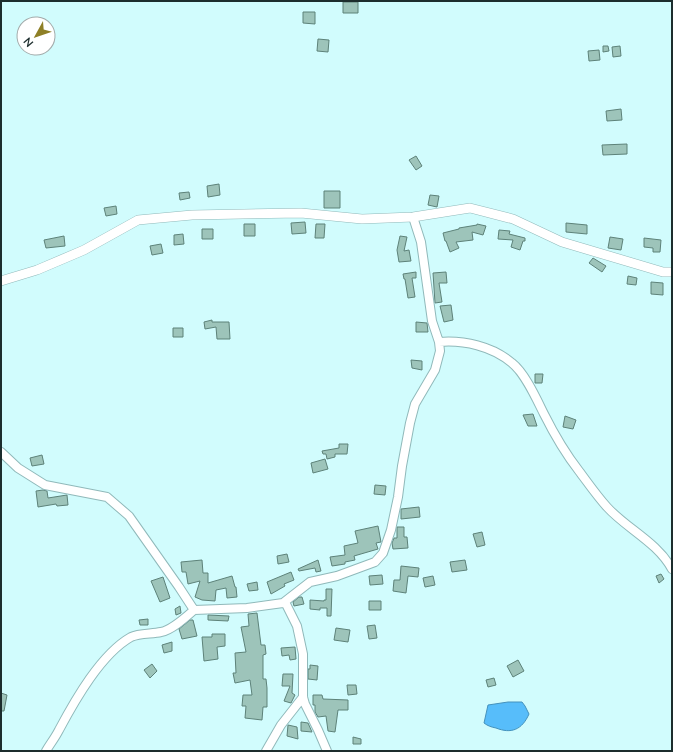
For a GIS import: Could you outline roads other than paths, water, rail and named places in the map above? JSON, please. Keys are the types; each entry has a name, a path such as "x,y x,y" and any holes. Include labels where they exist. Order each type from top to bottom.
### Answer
{"street":[{"path":"1,281 37,270 84,250 138,220 192,215 293,213 362,219 412,217 470,208 513,219 562,242 663,272 672,272"},
{"path":"46,751 87,683 111,651 132,636 163,632 184,619 194,610 247,608 283,603 310,582 337,576 375,562 383,553 391,530 410,423 415,404 435,370 440,352 439,342 432,321 421,242 412,217"},
{"path":"439,342 453,341 479,345 501,355 514,364 533,392 559,442 578,470 607,507 653,545 668,562 672,569"},
{"path":"1,452 18,468 45,485 107,497 128,516 194,610"},
{"path":"285,602 297,626 303,654 303,697 327,751"},
{"path":"266,751 282,725 303,697"}],"water":[{"path":"508,702 522,702 525,706 529,714 523,724 516,729 506,731 491,727 484,723 488,705"}]}
